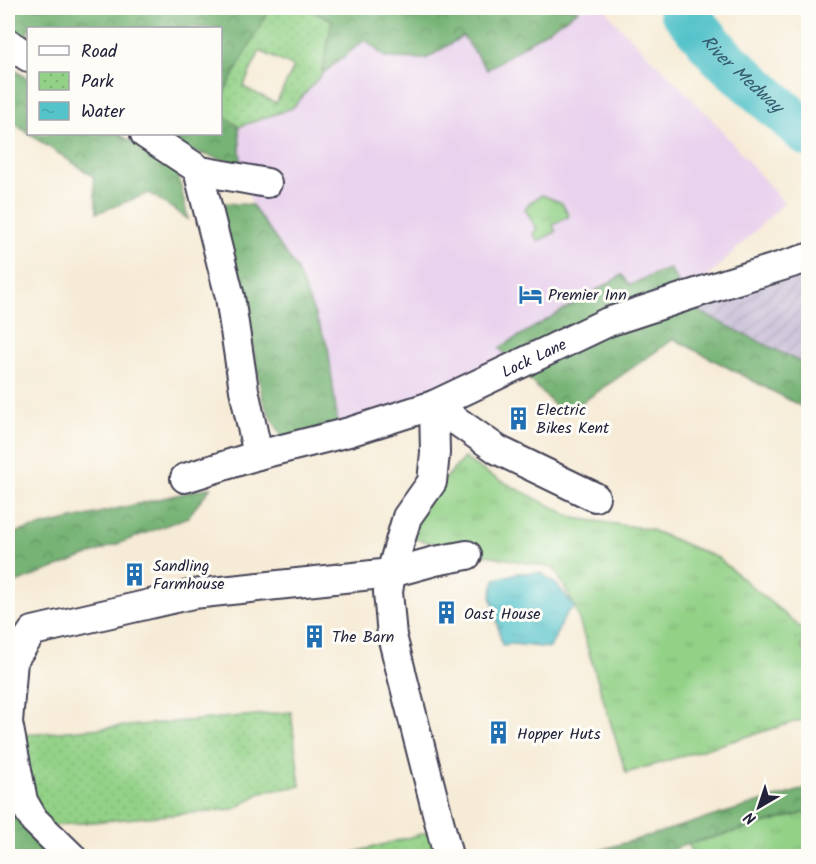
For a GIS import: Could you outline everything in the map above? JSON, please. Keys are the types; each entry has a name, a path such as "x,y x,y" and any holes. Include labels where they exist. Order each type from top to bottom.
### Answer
{"street":[{"path":"8,43 27,56"},
{"path":"147,135 201,171 267,183"},
{"path":"201,171 200,178 230,297 244,390 258,455"},
{"name":"Lock Lane","path":"185,478 258,455 349,432 434,405 608,322 808,258"},
{"path":"434,405 498,450 595,497"},
{"path":"434,405 435,453 432,482 407,517 388,592 392,636 448,856"},
{"path":"71,856 34,820 23,801 8,722 13,660 33,631 193,594 391,573 467,555"}],"shaded area":[{"path":"508,8 605,8 616,23 711,118 784,203 697,287 454,387 338,426 296,268 252,205 241,164 239,127 292,108 322,74 365,40 386,58 426,59"},
{"path":"808,270 808,366 694,309"}],"green space":[{"path":"8,8 270,8 222,96 222,27 27,27 27,48 8,36"},
{"path":"270,8 305,8 332,20 322,74 292,108 239,127 222,114 222,96","holes":["260,51 294,67 276,103 243,87"]},
{"path":"305,8 577,8 579,10 487,70 463,36 426,59 386,58 365,40 322,74 332,20"},
{"path":"8,66 27,78 27,132 10,121 8,125"},
{"path":"222,114 239,127 241,164 187,150 163,135 222,135"},
{"path":"31,135 121,135 177,169 188,219 149,193 97,213 93,176"},
{"path":"542,195 562,203 569,216 553,225 556,232 538,241 533,233 537,230 525,209 530,202"},
{"path":"226,203 252,205 296,268 328,347 338,426 283,439 263,402 241,282 221,213"},
{"path":"670,269 694,309 808,366 808,410 674,339 564,415 499,348 622,275 630,285"},
{"path":"464,458 490,475 574,518 649,529 718,558 808,634 801,647 808,654 808,718 626,773 575,607 554,568 455,549 412,538 423,503"},
{"path":"211,487 188,517 8,586 8,534"},
{"path":"291,712 300,786 262,792 235,809 49,826 27,799 22,735"},
{"path":"8,757 22,822 51,856 8,856"},
{"path":"808,788 808,812 688,844 655,856 581,856"},
{"path":"808,812 808,856 692,856 688,844"},
{"path":"436,830 443,856 341,856"}],"water":[{"path":"518,573 541,573 557,585 575,607 566,614 550,648 502,645 491,596 495,579"}],"waterway":[{"name":"River Medway","path":"681,8 720,55 808,134"}],"place":[{"name":"Premier Inn","path":"530,294"},
{"name":"Electric Bikes Kent","path":"518,418"},
{"name":"Sandling Farmhouse","path":"135,574"},
{"name":"Oast House","path":"446,613"},
{"name":"The Barn","path":"314,636"},
{"name":"Hopper Huts","path":"499,733"}]}
